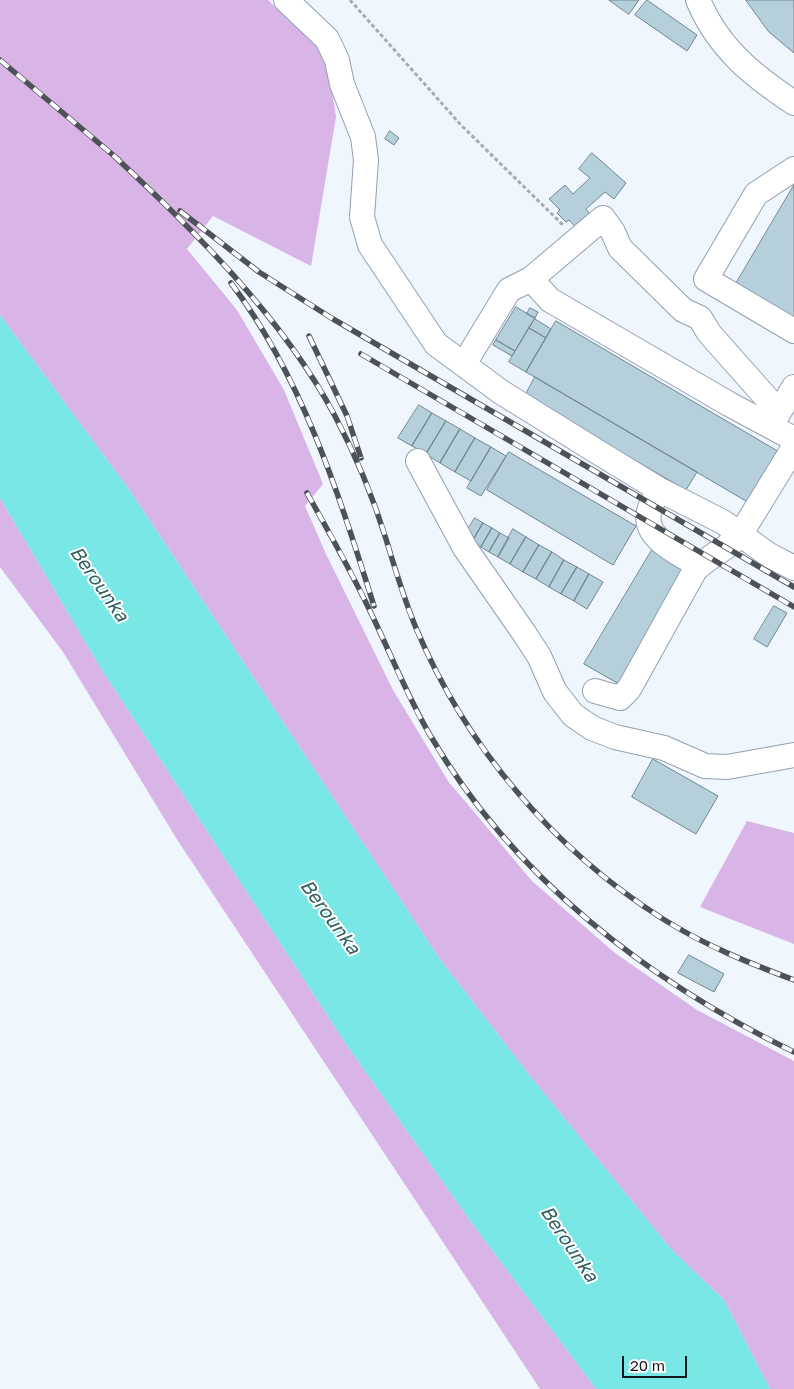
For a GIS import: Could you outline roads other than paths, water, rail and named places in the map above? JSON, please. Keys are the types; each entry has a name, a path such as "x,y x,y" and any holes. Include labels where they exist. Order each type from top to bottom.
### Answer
{"lane":[{"path":"286,0 327,39 337,60 342,84 363,137 366,160 362,217 370,245 436,344 501,392 660,490 723,522 769,555 794,568"},
{"path":"698,0 729,52 763,82 794,103"},
{"path":"794,169 756,194 706,280 794,331"},
{"path":"464,364 509,290 531,279 603,218 614,232 620,248 683,310 700,318 709,333 775,419 794,439"},
{"path":"531,279 550,300 729,404 775,419"},
{"path":"700,318 718,286"},
{"path":"775,419 794,387"},
{"path":"595,691 620,698 629,689 699,566 708,557 732,543 740,535 794,447"},
{"path":"418,461 465,548 539,656 555,692 573,715 592,728 615,737 664,748 705,766 726,767 794,755"},
{"path":"660,490 649,504 648,522 654,536 699,566"}],"water":[{"name":"Berounka","path":"0,315 133,495 439,958 530,1076 671,1249 724,1300 770,1389 596,1389 471,1222 348,1047 100,667 0,498"}],"railway":[{"path":"0,60 119,160"},
{"path":"113,155 175,214 235,277 290,344 314,380 350,445 363,476 381,523 416,628 436,672 460,714 487,754 517,792 550,828 585,861 623,892 663,919 711,945 794,980"},
{"path":"180,211 259,272 333,319 794,587"},
{"path":"231,283 279,358 298,397 332,479 374,606"},
{"path":"309,336 347,416 361,458"},
{"path":"361,354 794,607"},
{"path":"307,493 355,581 430,735 463,786 501,834 543,879 588,920 637,958 687,992 740,1024 794,1052"}]}
